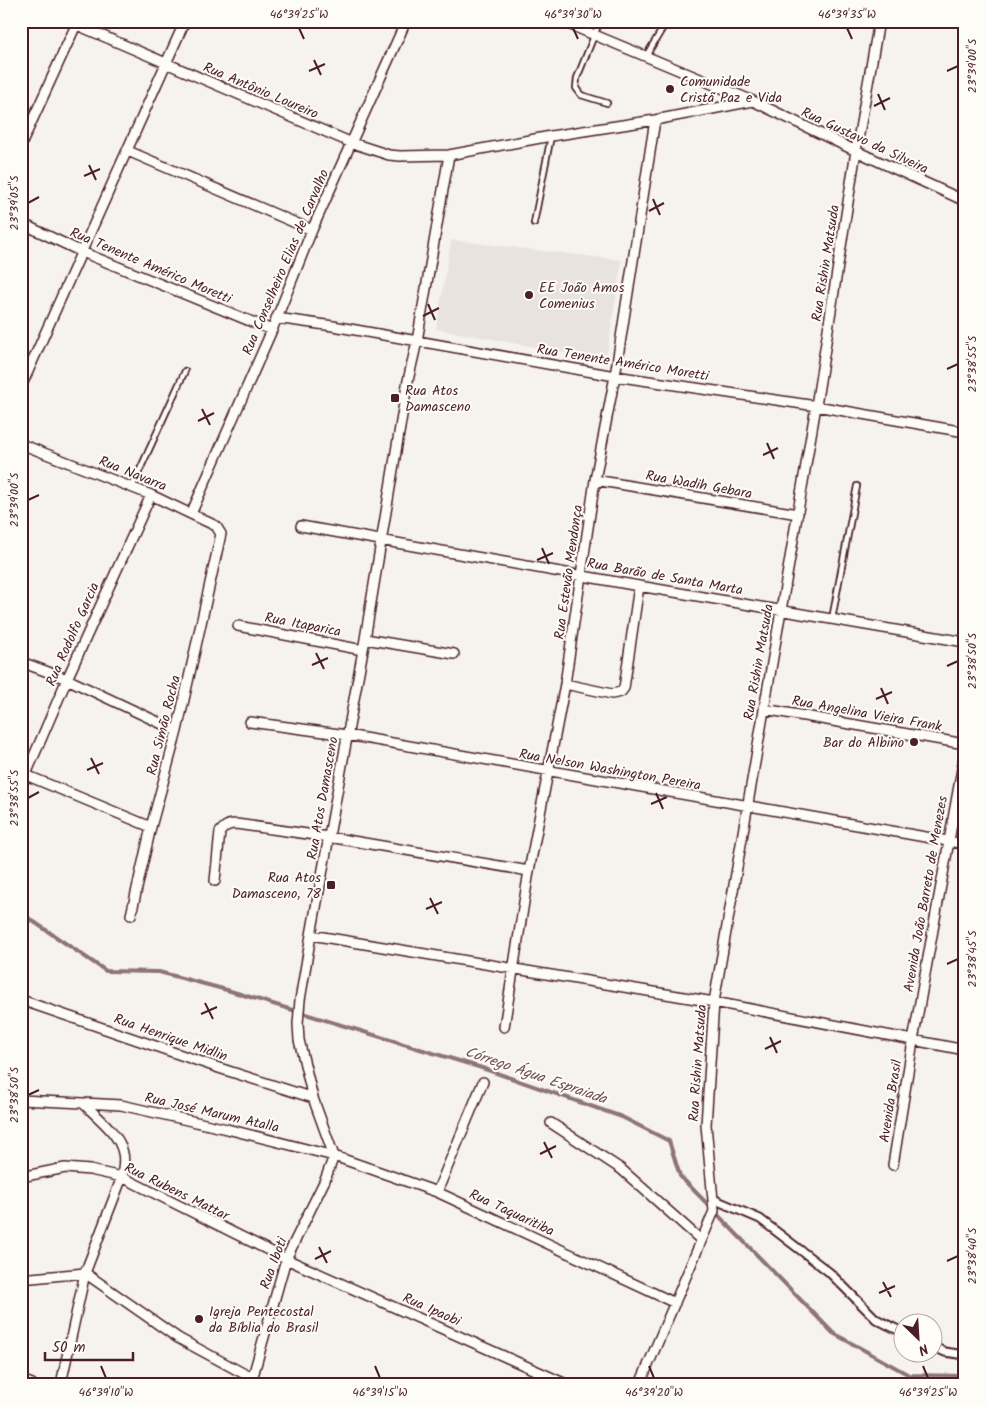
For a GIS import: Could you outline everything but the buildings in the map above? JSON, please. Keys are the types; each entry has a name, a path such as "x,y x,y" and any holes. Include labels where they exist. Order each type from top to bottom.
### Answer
{"street":[{"path":"21,387 128,151 184,21"},
{"name":"Rua Conselheiro Elias de Carvalho","path":"191,514 272,330 312,230 406,21"},
{"name":"Rua Gustavo da Silveira","path":"561,21 753,101 856,152 965,201"},
{"name":"Rua Rishin Matsuda","path":"640,1384 714,1211 706,1125 714,1002 746,807 798,514 856,152 880,21"},
{"path":"21,145 72,23"},
{"name":"Rua Antônio Loureiro","path":"72,23 352,143 389,155 449,155"},
{"path":"449,155 551,136 655,120 753,101"},
{"name":"Rua Estevão Mendonça","path":"504,1027 529,871 565,684 595,480 616,376 655,120"},
{"path":"128,151 312,230"},
{"name":"Rua Atos Damasceno","path":"334,1156 313,1098 298,1040 300,1000 449,155"},
{"name":"Rua Tenente Américo Moretti","path":"21,223 82,252 272,330"},
{"name":"Rua Tenente Américo Moretti","path":"276,318 333,326 616,376 816,406 965,432"},
{"name":"Rua Navarra","path":"21,444 152,495 216,526 221,534 221,541"},
{"name":"Rua Wadih Gebara","path":"595,480 798,514"},
{"name":"Rua Rodolfo Garcia","path":"21,786 24,774 67,678 152,495"},
{"name":"Rua Barão de Santa Marta","path":"301,526 965,642"},
{"name":"Rua Simão Rocha","path":"130,916 177,730 221,541"},
{"path":"565,684 612,694 620,692 624,688 639,586"},
{"name":"Rua Itaparica","path":"238,626 363,650"},
{"path":"365,639 454,654"},
{"path":"21,662 67,678 177,730"},
{"name":"Rua Angelina Vieira Frank","path":"764,709 965,744"},
{"name":"Rua Nelson Washington Pereira","path":"250,722 347,735 746,807 965,844"},
{"name":"Avenida João Barreto de Menezes","path":"913,1041 965,752"},
{"path":"24,774 151,827"},
{"path":"215,881 220,832 229,824 329,837 529,871"},
{"path":"311,935 714,1002 965,1050"},
{"name":"Rua Henrique Midlin","path":"21,1000 227,1071 313,1098"},
{"name":"Avenida Brasil","path":"893,1165 913,1041"},
{"path":"436,1192 482,1082"},
{"name":"Rua José Marum Atalla","path":"21,1100 121,1105 334,1156"},
{"path":"62,1384 85,1273 122,1177 124,1161 121,1144 83,1103"},
{"path":"551,1123 622,1169 702,1240"},
{"name":"Rua Taquaritiba","path":"334,1156 436,1192 675,1303"},
{"name":"Rua Iboti","path":"251,1381 286,1260 325,1180 334,1156"},
{"name":"Rua Rubens Mattar","path":"21,1178 65,1168 90,1170 122,1177 286,1260"},
{"path":"713,1199 760,1219 829,1272 876,1320 894,1328"},
{"name":"Rua Ipaobi","path":"286,1260 566,1384"},
{"path":"21,1279 85,1273 178,1338 251,1381 263,1384"},
{"path":"944,1352 965,1355"},
{"path":"21,1380 32,1384"}],"lane":[{"path":"600,21 593,34 577,78 576,88 581,95 607,103"},
{"path":"646,56 667,21"},
{"path":"534,223 551,136"},
{"path":"132,487 184,372"},
{"path":"832,619 857,486"}],"shaded area":[{"name":"EE João Amos Comenius","path":"451,240 622,260 606,360 436,329"}],"waterway":[{"name":"Córrego Água Espraiada","path":"21,913 106,971 159,972 227,990 482,1068 622,1117 669,1141 680,1176 833,1333 909,1375 965,1376"}],"place":[{"name":"Comunidade Cristã Paz e Vida","path":"670,89"},
{"name":"EE João Amos Comenius","path":"529,295"},
{"name":"Rua Atos Damasceno","path":"395,398"},
{"name":"Bar do Albino","path":"914,742"},
{"name":"Rua Atos Damasceno, 78","path":"331,885"},
{"name":"Igreja Pentecostal da Bíblia do Brasil","path":"199,1319"}]}
